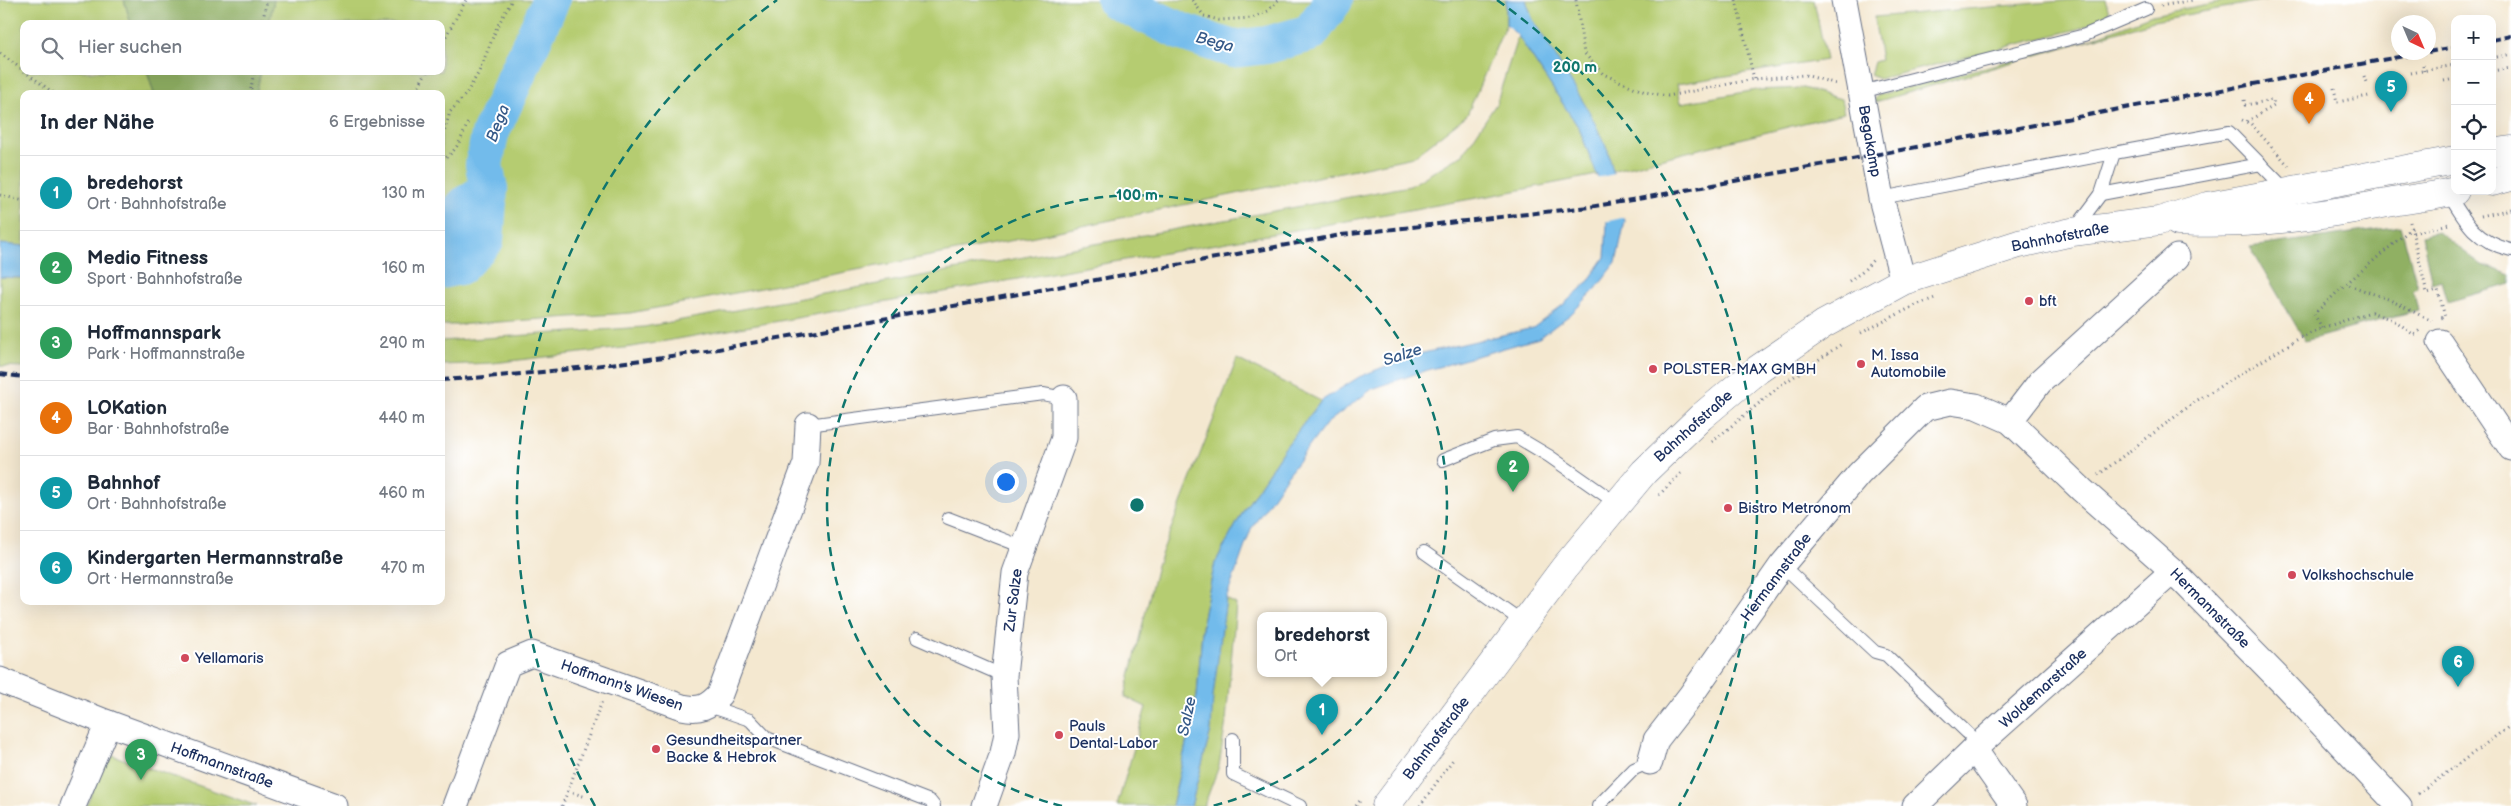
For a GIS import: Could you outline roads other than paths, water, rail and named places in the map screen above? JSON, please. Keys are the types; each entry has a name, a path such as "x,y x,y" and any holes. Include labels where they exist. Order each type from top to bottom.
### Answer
{"main road":[{"path":"2496,152 2511,150"},
{"name":"Bahnhofstraße","path":"1386,806 1523,622 1616,504 1644,472 1701,417 1758,369 1824,324 1903,281 1986,253 2072,232 2159,221 2208,206 2451,161"},
{"path":"2496,181 2511,176"},
{"name":"Bahnhofstraße","path":"2159,221 2213,224 2298,217 2451,192"}],"street":[{"name":"Begakamp","path":"1844,0 1881,198 1903,281"},
{"path":"2010,421 2040,382 2177,257"},
{"path":"2440,342 2511,448"},
{"name":"Zur Salze","path":"984,806 1003,753 1006,733 1004,676 1015,573 1022,546 1064,438 1064,398"},
{"name":"Hermannstraße","path":"1650,762 1656,740 1691,694 1782,565 1859,474 1925,408 1950,402 1976,406 2010,421 2082,490 2173,571 2285,684 2407,802"},
{"path":"710,706 720,694 806,463 808,425"},
{"name":"Woldemarstraße","path":"1915,806 1977,747 2173,571"},
{"name":"Hoffmann's Wiesen","path":"455,806 508,664 532,654 682,707 695,710 710,706"},
{"name":"Hoffmannstraße","path":"0,680 108,724 335,806"},
{"path":"73,806 108,724"},
{"path":"1977,747 2014,806"}],"lane":[{"path":"1861,92 2085,35 2146,9"},
{"path":"1881,198 2228,132 2288,192"},
{"path":"2072,232 2101,194 2114,153"},
{"path":"2101,194 2262,164"},
{"path":"2453,195 2473,232 2493,246 2511,250"},
{"path":"808,425 1043,394 1064,398"},
{"path":"1443,460 1494,440 1517,437 1550,456 1616,504"},
{"path":"948,518 1022,546"},
{"path":"1424,552 1523,622"},
{"path":"1782,565 1875,652 1886,654 1977,747"},
{"path":"917,638 1004,676"},
{"path":"710,706 750,720 767,738 930,801 934,806"},
{"path":"1233,739 1233,774 1300,806"},
{"path":"1598,806 1634,769 1650,762"}],"water":[{"path":"1506,0 1526,0 1532,18 1590,113 1608,151 1625,221 1616,263 1595,290 1571,314 1539,338 1421,372 1372,389 1326,424 1287,476 1251,529 1226,599 1213,696 1211,730 1191,806 1172,806 1197,696 1203,617 1215,563 1244,510 1284,449 1321,401 1359,377 1410,356 1533,328 1587,283 1605,257 1607,224 1597,175 1579,128 1518,36 1506,24"},
{"path":"0,244 20,246 20,278 0,277"}],"waterway":[{"name":"Bega","path":"445,229 465,205 489,189 484,165 490,134 551,0"},
{"name":"Bega","path":"1115,0 1182,32 1233,49 1267,45 1310,33 1334,0"},
{"path":"445,269 460,266 485,240 489,189"}],"railway":[{"path":"2496,39 2511,36"},
{"path":"2436,51 2451,48"},
{"path":"445,380 578,368 713,350 1341,235 1589,207 1638,199 2391,58"},
{"path":"0,374 20,376"}],"place":[{"name":"Bahnhof","path":"2391,112"},
{"name":"LOKation","path":"2309,124"},
{"name":"bft","path":"2029,301"},
{"name":"M. Issa Automobile","path":"1861,364"},
{"name":"POLSTER-MAX GMBH","path":"1653,369"},
{"name":"Medio Fitness","path":"1513,492"},
{"name":"Bistro Metronom","path":"1728,508"},
{"name":"Volkshochschule","path":"2292,575"},
{"name":"Yellamaris","path":"185,658"},
{"name":"Kindergarten Hermannstraße","path":"2458,687"},
{"name":"Pauls Dental-Labor","path":"1059,735"},
{"name":"bredehorst","path":"1322,735"},
{"name":"Gesundheitspartner Backe & Hebrok","path":"656,749"},
{"name":"Hoffmannspark","path":"141,780"}],"water label":[{"name":"Salze","path":"1402,354"},
{"name":"Salze","path":"1186,716"}]}
